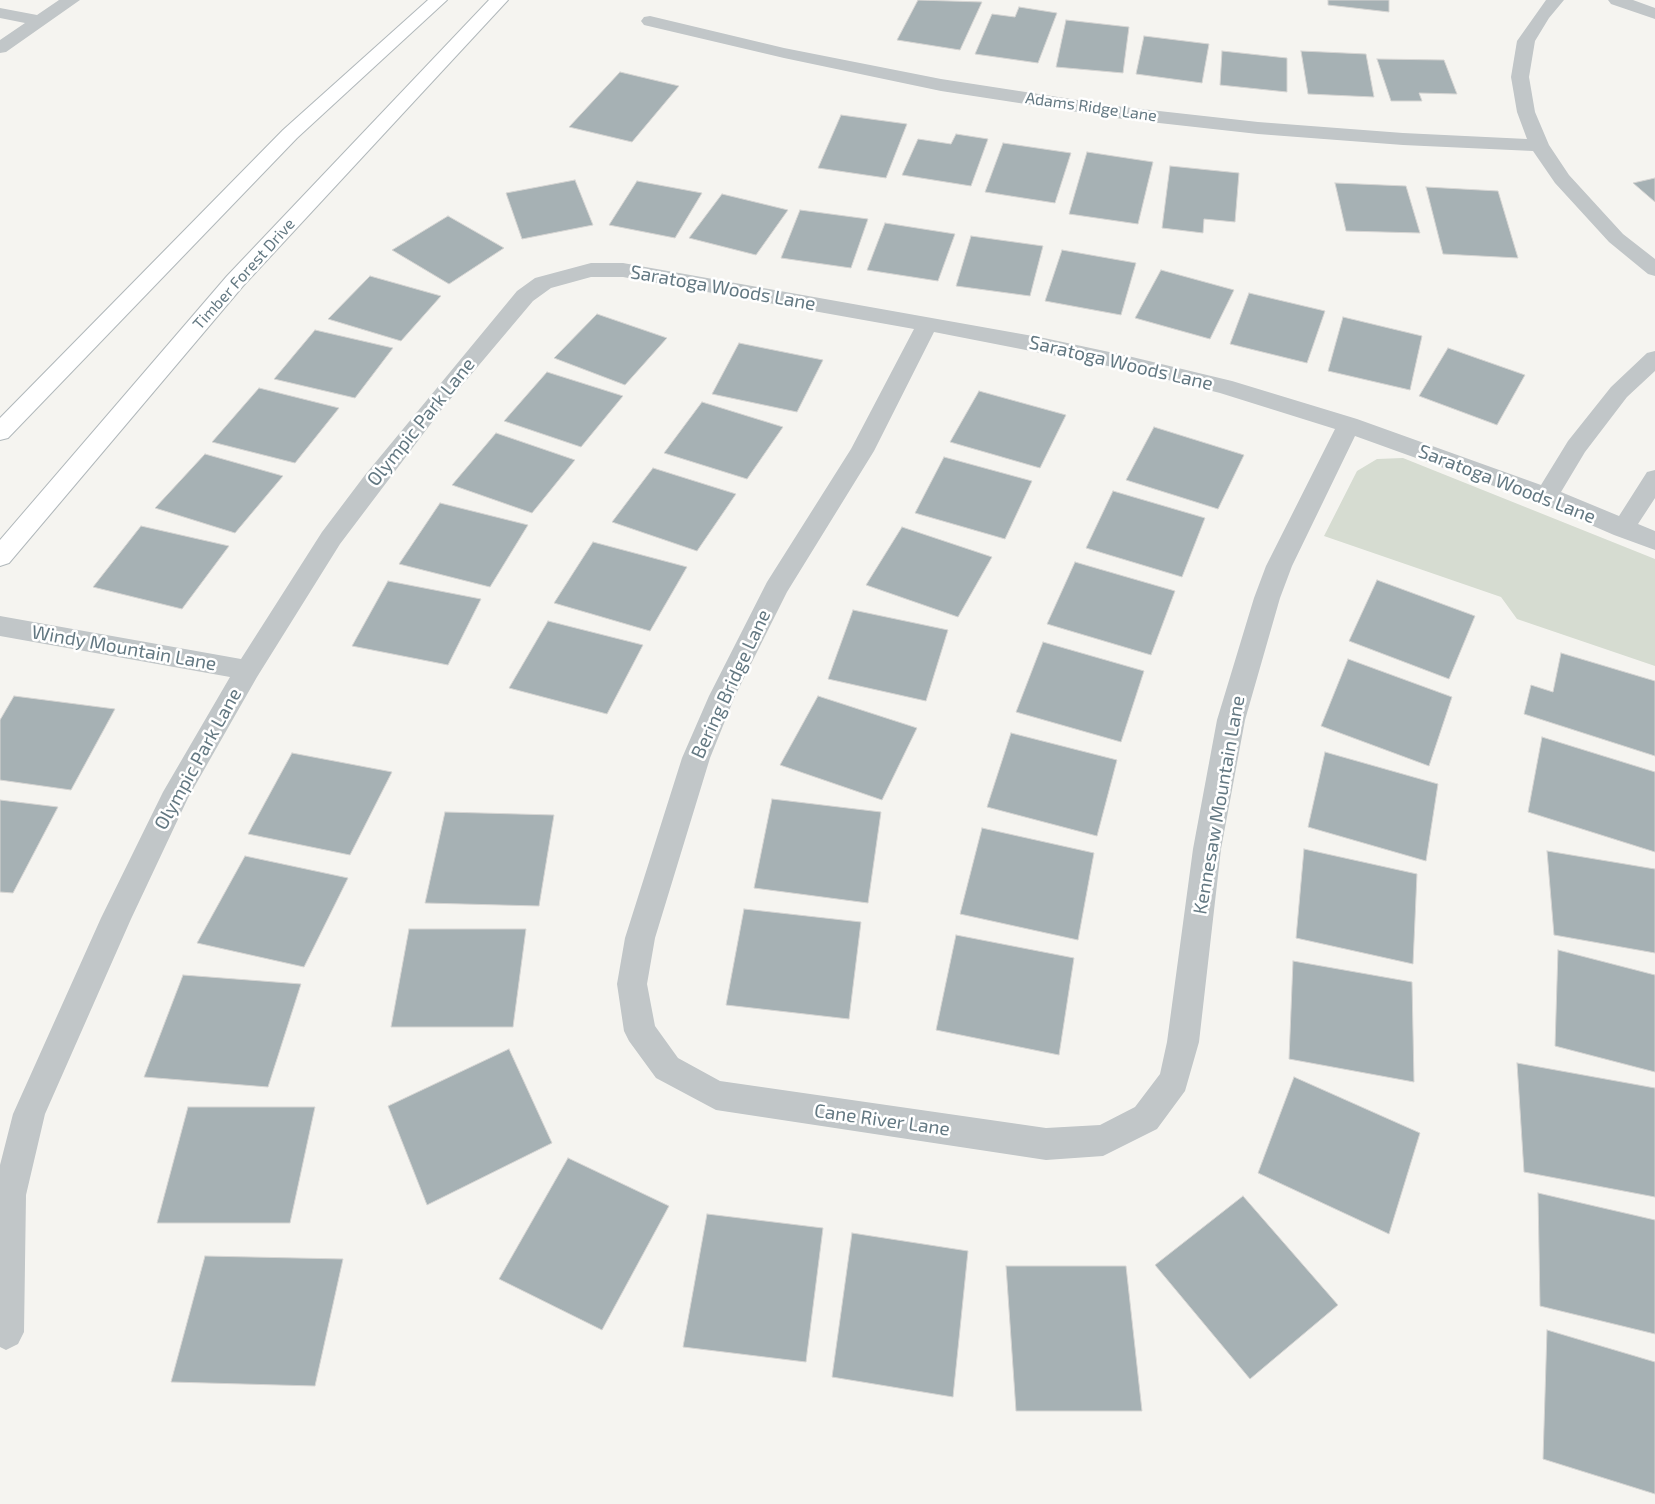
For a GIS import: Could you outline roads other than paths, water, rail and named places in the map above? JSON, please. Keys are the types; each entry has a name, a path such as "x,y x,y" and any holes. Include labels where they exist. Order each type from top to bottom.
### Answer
{"main road":[{"path":"0,432 290,134 438,0"},
{"name":"Timber Forest Drive","path":"0,557 235,281 499,0"}],"street":[{"path":"0,48 71,0"},
{"path":"1555,0 1542,15 1526,41 1520,77 1526,112 1539,145 1562,179 1616,238 1655,269"},
{"path":"1617,0 1655,14"},
{"path":"0,14 40,21"},
{"name":"Adams Ridge Lane","path":"650,20 784,53 932,83 1123,113 1268,129 1403,139 1539,145"},
{"name":"Saratoga Woods Lane","path":"566,275 591,270 622,270 1128,362 1224,386 1349,425 1547,496 1655,541"},
{"name":"Olympic Park Lane","path":"6,1332 9,1195 29,1114 116,918 177,792 248,670 331,538 434,404 525,296 543,283 566,275"},
{"name":"Bering Bridge Lane","path":"667,1068 640,1031 632,984 640,938 696,758 722,696 776,589 862,452 927,324"},
{"path":"1547,496 1576,447 1619,392 1655,358"},
{"name":"Kennesaw Mountain Lane","path":"1103,1140 1146,1118 1174,1080 1183,1042 1207,849 1231,720 1267,598 1279,566 1349,425"},
{"path":"1623,529 1655,478"},
{"name":"Windy Mountain Lane","path":"0,626 248,670"},
{"name":"Cane River Lane","path":"667,1068 716,1095 1046,1144 1103,1140"}]}
